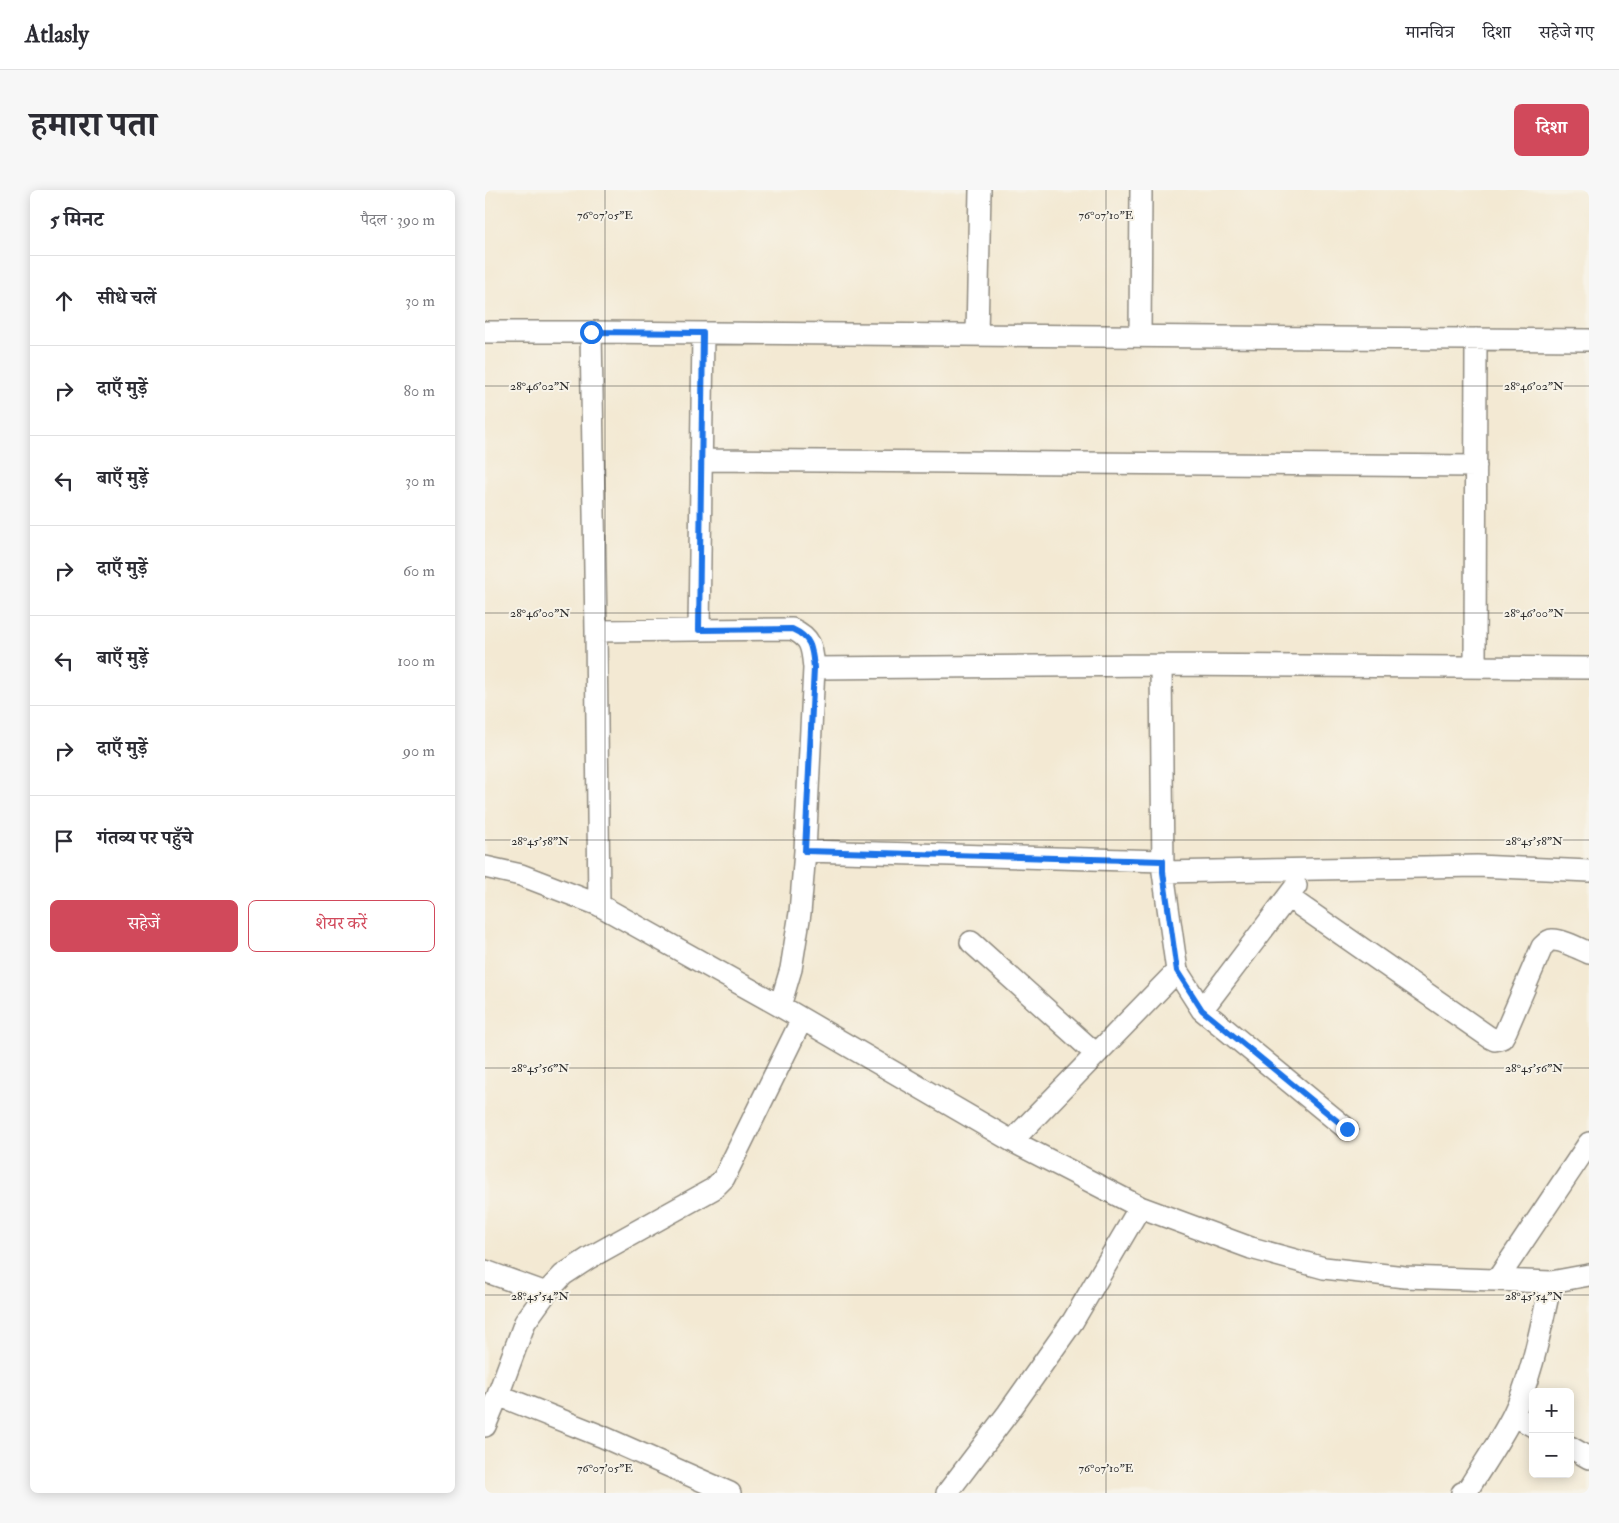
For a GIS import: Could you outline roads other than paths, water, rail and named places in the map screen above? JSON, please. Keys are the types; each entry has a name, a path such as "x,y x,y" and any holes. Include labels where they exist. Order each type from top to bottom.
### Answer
{"street":[{"path":"977,335 980,190"},
{"path":"1140,336 1141,190"},
{"path":"485,332 1589,340"},
{"path":"591,332 599,905"},
{"path":"699,630 703,333"},
{"path":"1475,667 1476,339"},
{"path":"701,460 1476,466"},
{"path":"596,631 792,629 801,633 809,642 813,652 814,668 805,851 800,913 791,969 780,1006"},
{"path":"814,668 1161,665 1589,668"},
{"path":"1161,665 1163,866 1177,971 1202,1010 1347,1129"},
{"path":"805,851 1163,866 1309,870 1477,866 1589,871"},
{"path":"485,867 521,875 599,905 780,1006 1012,1141 1140,1207 1251,1248 1324,1268 1405,1277 1551,1282 1589,1275"},
{"path":"1202,1010 1309,870"},
{"path":"1288,897 1489,1038 1495,1040 1502,1038 1506,1031 1542,947 1547,942 1553,940 1561,942 1589,953"},
{"path":"971,942 1097,1054"},
{"path":"1012,1141 1177,971"},
{"path":"485,1426 525,1322 545,1293 563,1275 589,1258 713,1189 724,1178 802,1020"},
{"path":"1497,1280 1589,1143"},
{"path":"947,1493 1009,1413 1073,1321 1140,1207"},
{"path":"485,1271 545,1293"},
{"path":"1465,1492 1513,1415 1525,1384 1537,1342 1551,1282"},
{"path":"498,1394 601,1436 730,1493"},
{"path":"1513,1415 1529,1424"},
{"path":"1574,1449 1589,1458"}]}
